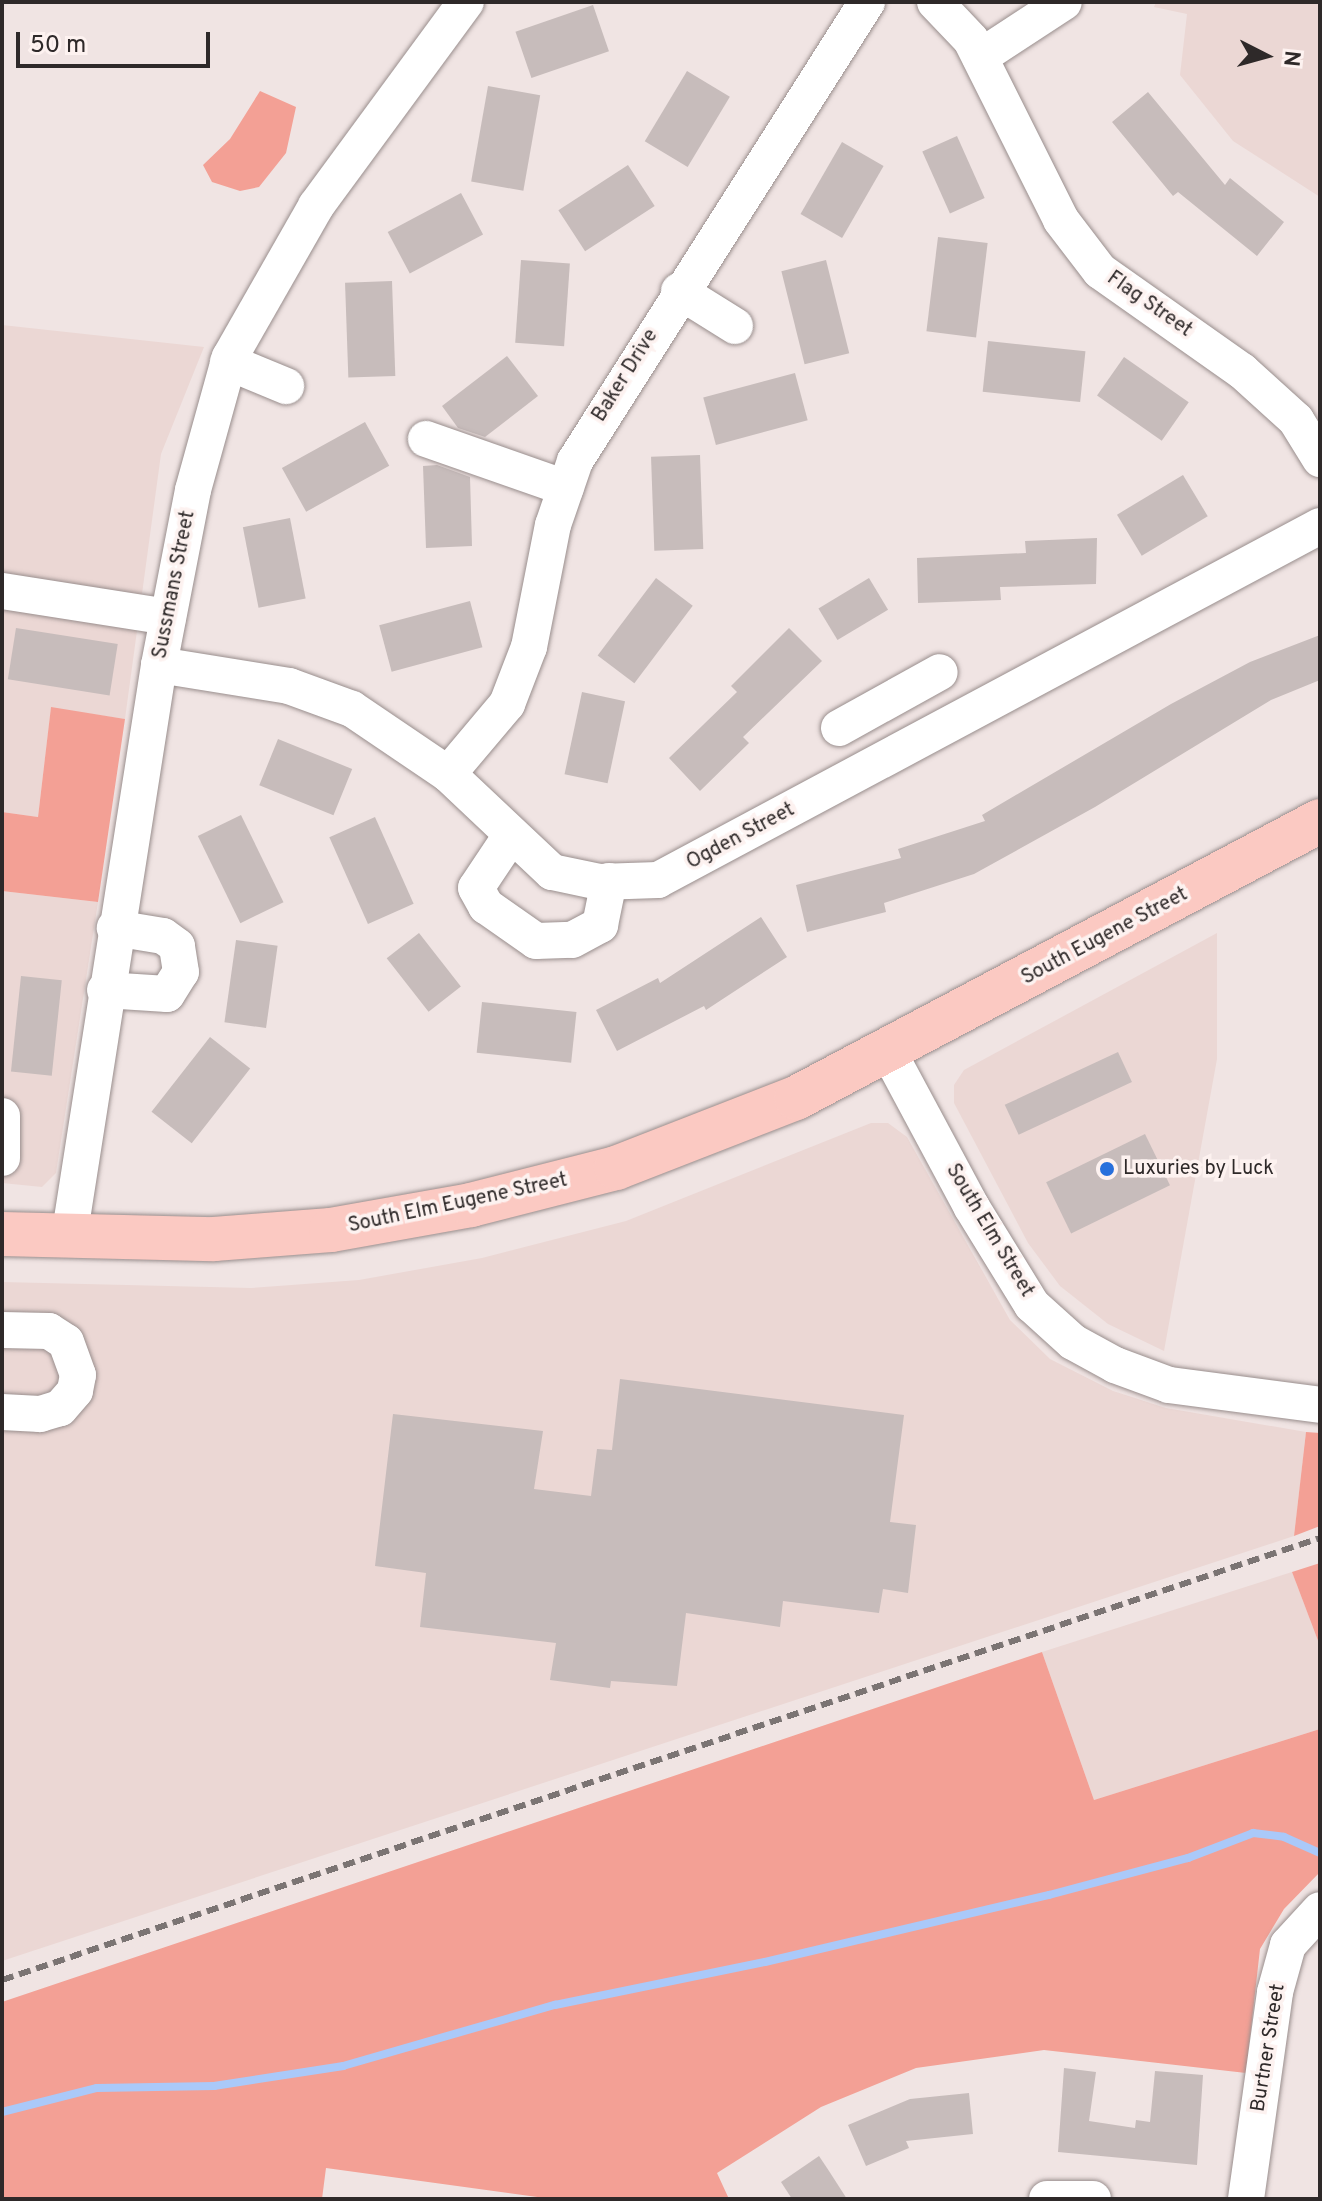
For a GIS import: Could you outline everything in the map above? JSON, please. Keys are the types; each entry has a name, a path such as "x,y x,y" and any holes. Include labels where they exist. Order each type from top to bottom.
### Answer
{"main road":[{"name":"South Eugene Street","path":"888,1051 1320,821"},
{"name":"South Elm Eugene Street","path":"2,1234 69,1238 214,1239 331,1230 530,1192 695,1140 796,1098 888,1051"}],"street":[{"name":"Sussmans Street","path":"69,1238 105,990 159,665 193,490 228,362 316,206 466,2"},
{"name":"Baker Drive","path":"448,774 507,704 529,647 553,525 575,461 679,291 867,2"},
{"name":"Flag Street","path":"935,2 971,40 1061,220 1100,271 1242,371 1296,420 1320,459"},
{"path":"980,57 1064,2"},
{"path":"679,291 735,326"},
{"path":"228,362 286,386"},
{"path":"426,439 566,488"},
{"name":"Ogden Street","path":"159,665 289,686 339,704 403,740 448,774 510,837 552,872 609,881 658,880 1320,526"},
{"path":"2,591 168,617"},
{"path":"839,728 940,672"},
{"path":"903,693 928,735"},
{"path":"510,837 476,888 486,906 536,941 572,940 600,925 609,881"},
{"path":"105,990 167,994 181,972 177,946 163,936 115,928"},
{"name":"South Elm Street","path":"888,1051 971,1206 1032,1305 1073,1342 1169,1385 1320,1405"},
{"path":"2,1116 2,1158"},
{"path":"2,1330 49,1331 66,1342 78,1375 75,1391 60,1408 2,1412"},
{"name":"Burtner Street","path":"1246,2199 1275,1992 1288,1945 1320,1910"},
{"path":"1047,2199 1093,2199"}],"shaded area":[{"path":"1156,2 1320,2 1320,197 1233,141 1180,75 1187,14 1154,7"},
{"path":"260,91 296,107 286,153 259,187 240,191 212,182 203,165 230,139"},
{"path":"2,325 204,347 161,454 125,719 51,708 38,817 2,812"},
{"path":"51,707 125,719 98,902 2,891 2,812 38,817"},
{"path":"2,891 98,902 56,1173 42,1187 2,1183"},
{"path":"1217,933 1217,1059 1164,1351 1108,1324 1060,1286 1028,1243 954,1103 954,1085 964,1070"},
{"path":"871,1123 888,1123 907,1137 1010,1320 1050,1359 1113,1391 1166,1408 1306,1432 1294,1536 2,1961 2,1282 251,1288 359,1280 482,1258 626,1221"},
{"path":"1306,1432 1320,1433 1320,1526 1294,1536"},
{"path":"1320,1563 1320,1646 1292,1572"},
{"path":"1292,1572 1320,1646 1320,1729 1094,1800 1042,1652"},
{"path":"1042,1652 1094,1800 1320,1729 1320,1872 1284,1909 1260,1949 1246,2073 1044,2050 916,2068 821,2107 717,2173 729,2199 552,2199 326,2168 322,2199 2,2199 2,2002"}],"building":[{"path":"593,5 609,51 531,78 515,32"},
{"path":"687,71 730,97 688,167 645,141"},
{"path":"488,86 540,95 523,191 471,182"},
{"path":"1148,92 1225,185 1230,178 1284,222 1257,256 1178,192 1173,196 1112,122"},
{"path":"957,136 985,198 950,214 922,151"},
{"path":"842,142 884,166 842,238 800,214"},
{"path":"628,165 655,206 585,251 558,210"},
{"path":"461,193 483,234 410,273 388,232"},
{"path":"938,237 988,243 976,337 926,331"},
{"path":"521,260 570,263 564,346 515,343"},
{"path":"826,260 849,353 805,364 781,271"},
{"path":"392,281 395,376 348,378 345,283"},
{"path":"988,341 1085,351 1080,402 983,392"},
{"path":"507,356 538,396 485,437 458,428 442,406"},
{"path":"1124,357 1189,402 1162,441 1097,396"},
{"path":"795,373 808,420 716,445 703,398"},
{"path":"365,422 389,466 306,512 282,468"},
{"path":"700,455 703,549 654,551 651,457"},
{"path":"437,465 470,477 472,546 426,548 423,466"},
{"path":"1183,475 1208,516 1142,556 1117,515"},
{"path":"290,518 306,598 259,608 243,527"},
{"path":"1097,538 1096,584 1000,587 1001,600 918,603 917,558 1026,553 1025,541"},
{"path":"656,578 693,606 634,683 598,655"},
{"path":"869,578 888,610 837,640 818,608"},
{"path":"470,601 482,647 392,672 379,625"},
{"path":"16,628 118,644 110,695 8,679"},
{"path":"789,628 822,661 743,737 749,743 700,791 669,758 737,692 731,686"},
{"path":"1320,635 1320,680 1271,700 1095,807 974,874 884,903 886,912 807,932 796,885 901,858 898,849 985,821 982,815 1171,704 1250,662"},
{"path":"582,692 625,701 608,783 565,774"},
{"path":"278,739 352,769 333,815 259,785"},
{"path":"241,815 284,902 240,923 198,836"},
{"path":"375,817 414,904 368,924 329,837"},
{"path":"761,917 787,957 706,1010 704,1006 617,1051 596,1010 658,978 660,983"},
{"path":"419,933 461,987 429,1012 387,958"},
{"path":"236,940 278,946 266,1028 224,1022"},
{"path":"21,976 62,980 52,1076 11,1071"},
{"path":"482,1002 576,1012 571,1063 477,1053"},
{"path":"210,1037 250,1068 192,1143 152,1112"},
{"path":"1118,1052 1132,1082 1019,1135 1005,1105"},
{"path":"1145,1134 1170,1185 1071,1233 1046,1182"},
{"path":"620,1379 904,1415 890,1522 916,1525 908,1593 883,1589 879,1613 783,1601 780,1627 686,1613 677,1686 611,1681 610,1688 550,1680 556,1643 420,1627 426,1573 375,1566 393,1414 543,1431 534,1489 591,1496 597,1449 612,1450"},
{"path":"1064,2068 1096,2072 1089,2121 1135,2128 1136,2120 1150,2122 1155,2071 1203,2075 1197,2165 1058,2152"},
{"path":"969,2093 973,2134 906,2141 909,2148 866,2166 848,2125 910,2099"},
{"path":"819,2156 847,2199 792,2199 781,2182"}],"waterway":[{"path":"2,2112 97,2088 214,2086 343,2066 555,2005 765,1962 1049,1895 1188,1858 1253,1833 1284,1837 1320,1853"}],"railway":[{"path":"2,1980 1320,1538"}],"place":[{"name":"Luxuries by Luck","path":"1107,1169"}]}
